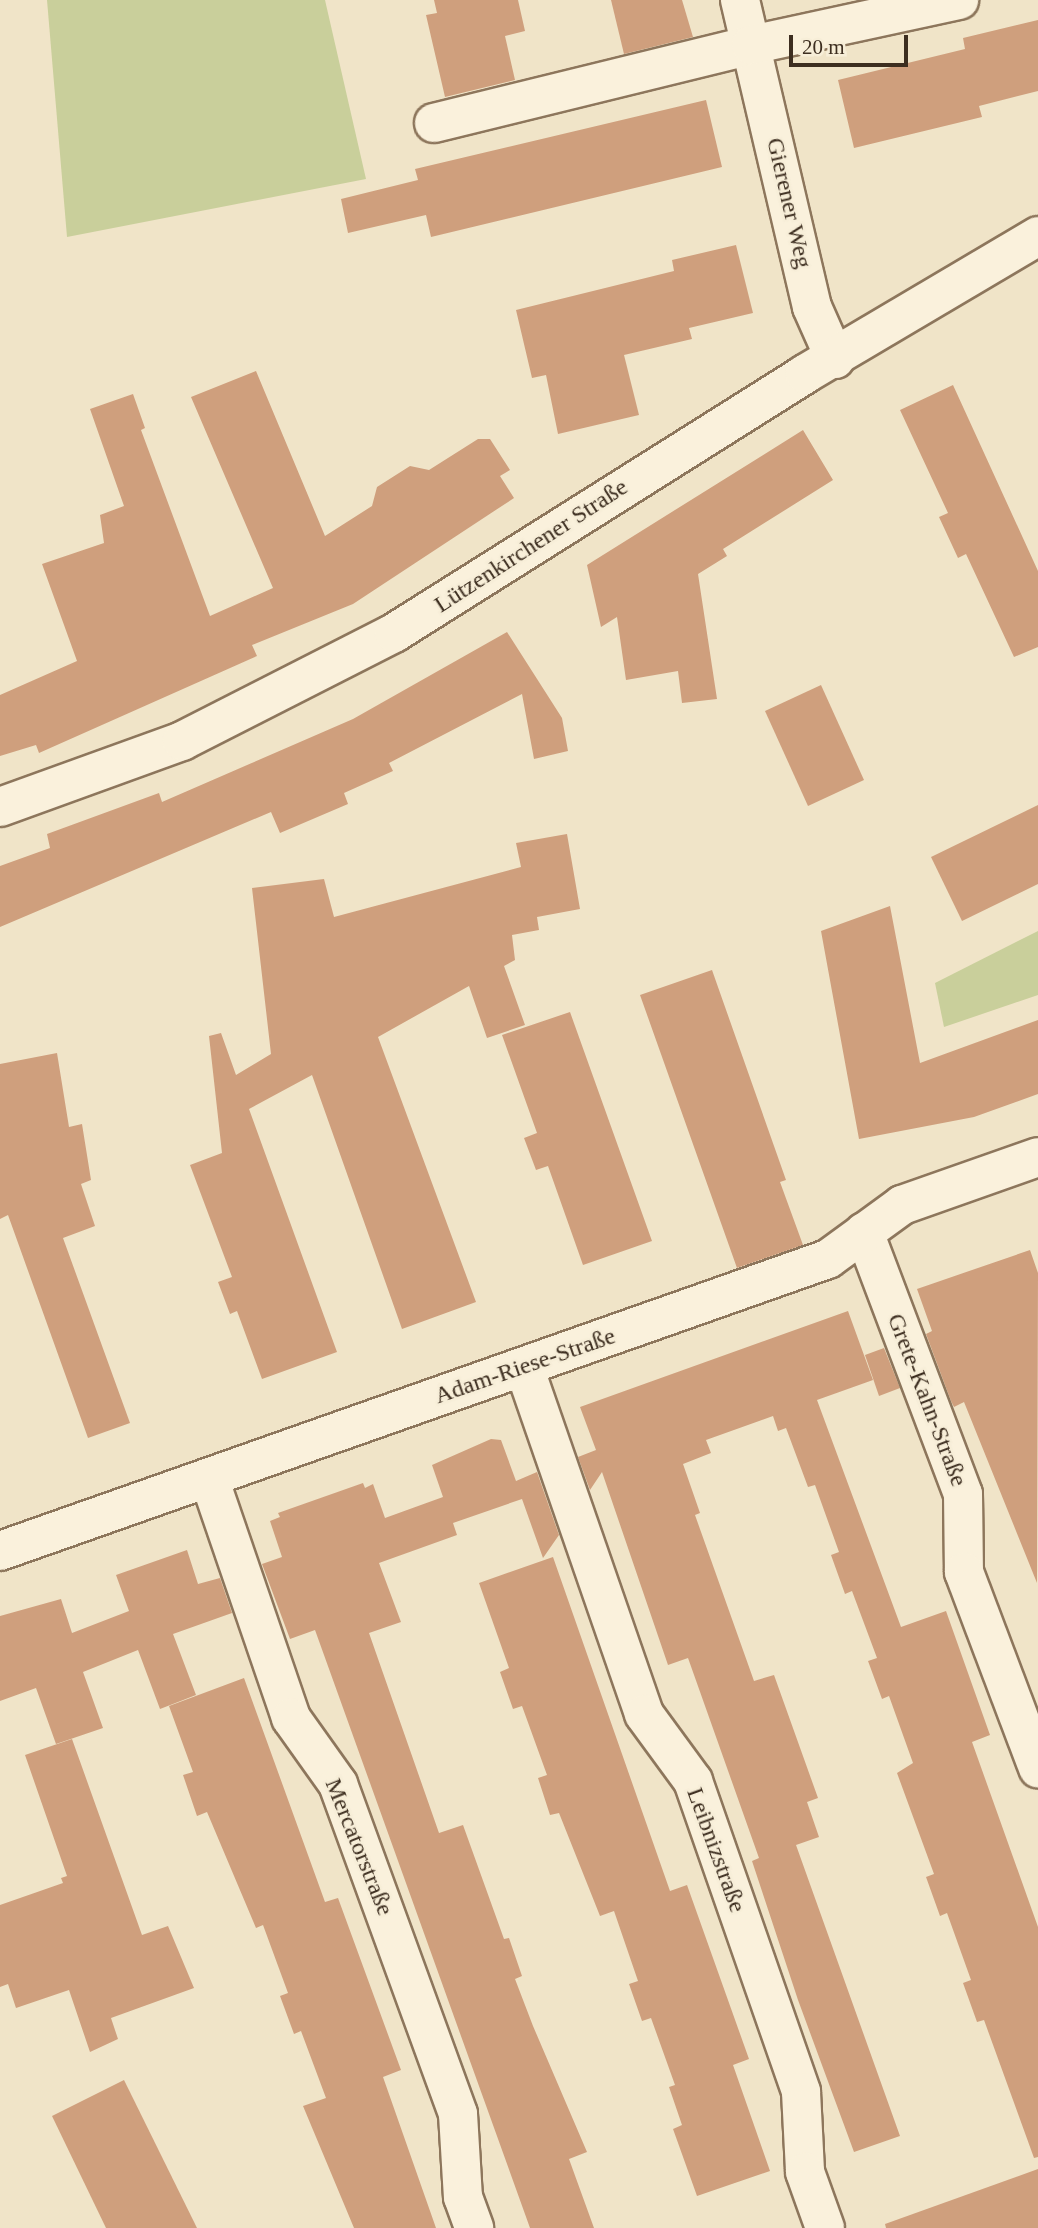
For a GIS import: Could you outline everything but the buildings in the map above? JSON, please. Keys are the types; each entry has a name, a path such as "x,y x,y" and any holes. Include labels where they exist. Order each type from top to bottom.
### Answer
{"street":[{"name":"Gierener Weg","path":"740,0 812,307 835,359"},
{"path":"434,123 751,44 959,0"},
{"name":"Lützenkirchener Straße","path":"0,807 182,741 394,633 1038,236"},
{"name":"Adam-Riese-Straße","path":"0,1550 828,1259 902,1205 1038,1157"},
{"name":"Grete-Kahn-Straße","path":"864,1233 963,1494 964,1572 1038,1768"},
{"name":"Leibnizstraße","path":"524,1367 644,1714 693,1781 801,2092 805,2172 825,2228"},
{"name":"Mercatorstraße","path":"209,1478 291,1718 338,1784 458,2114 463,2197 474,2228"}],"green space":[{"path":"47,0 325,0 366,179 67,237"},
{"path":"1038,931 1038,995 944,1027 935,983"}]}
